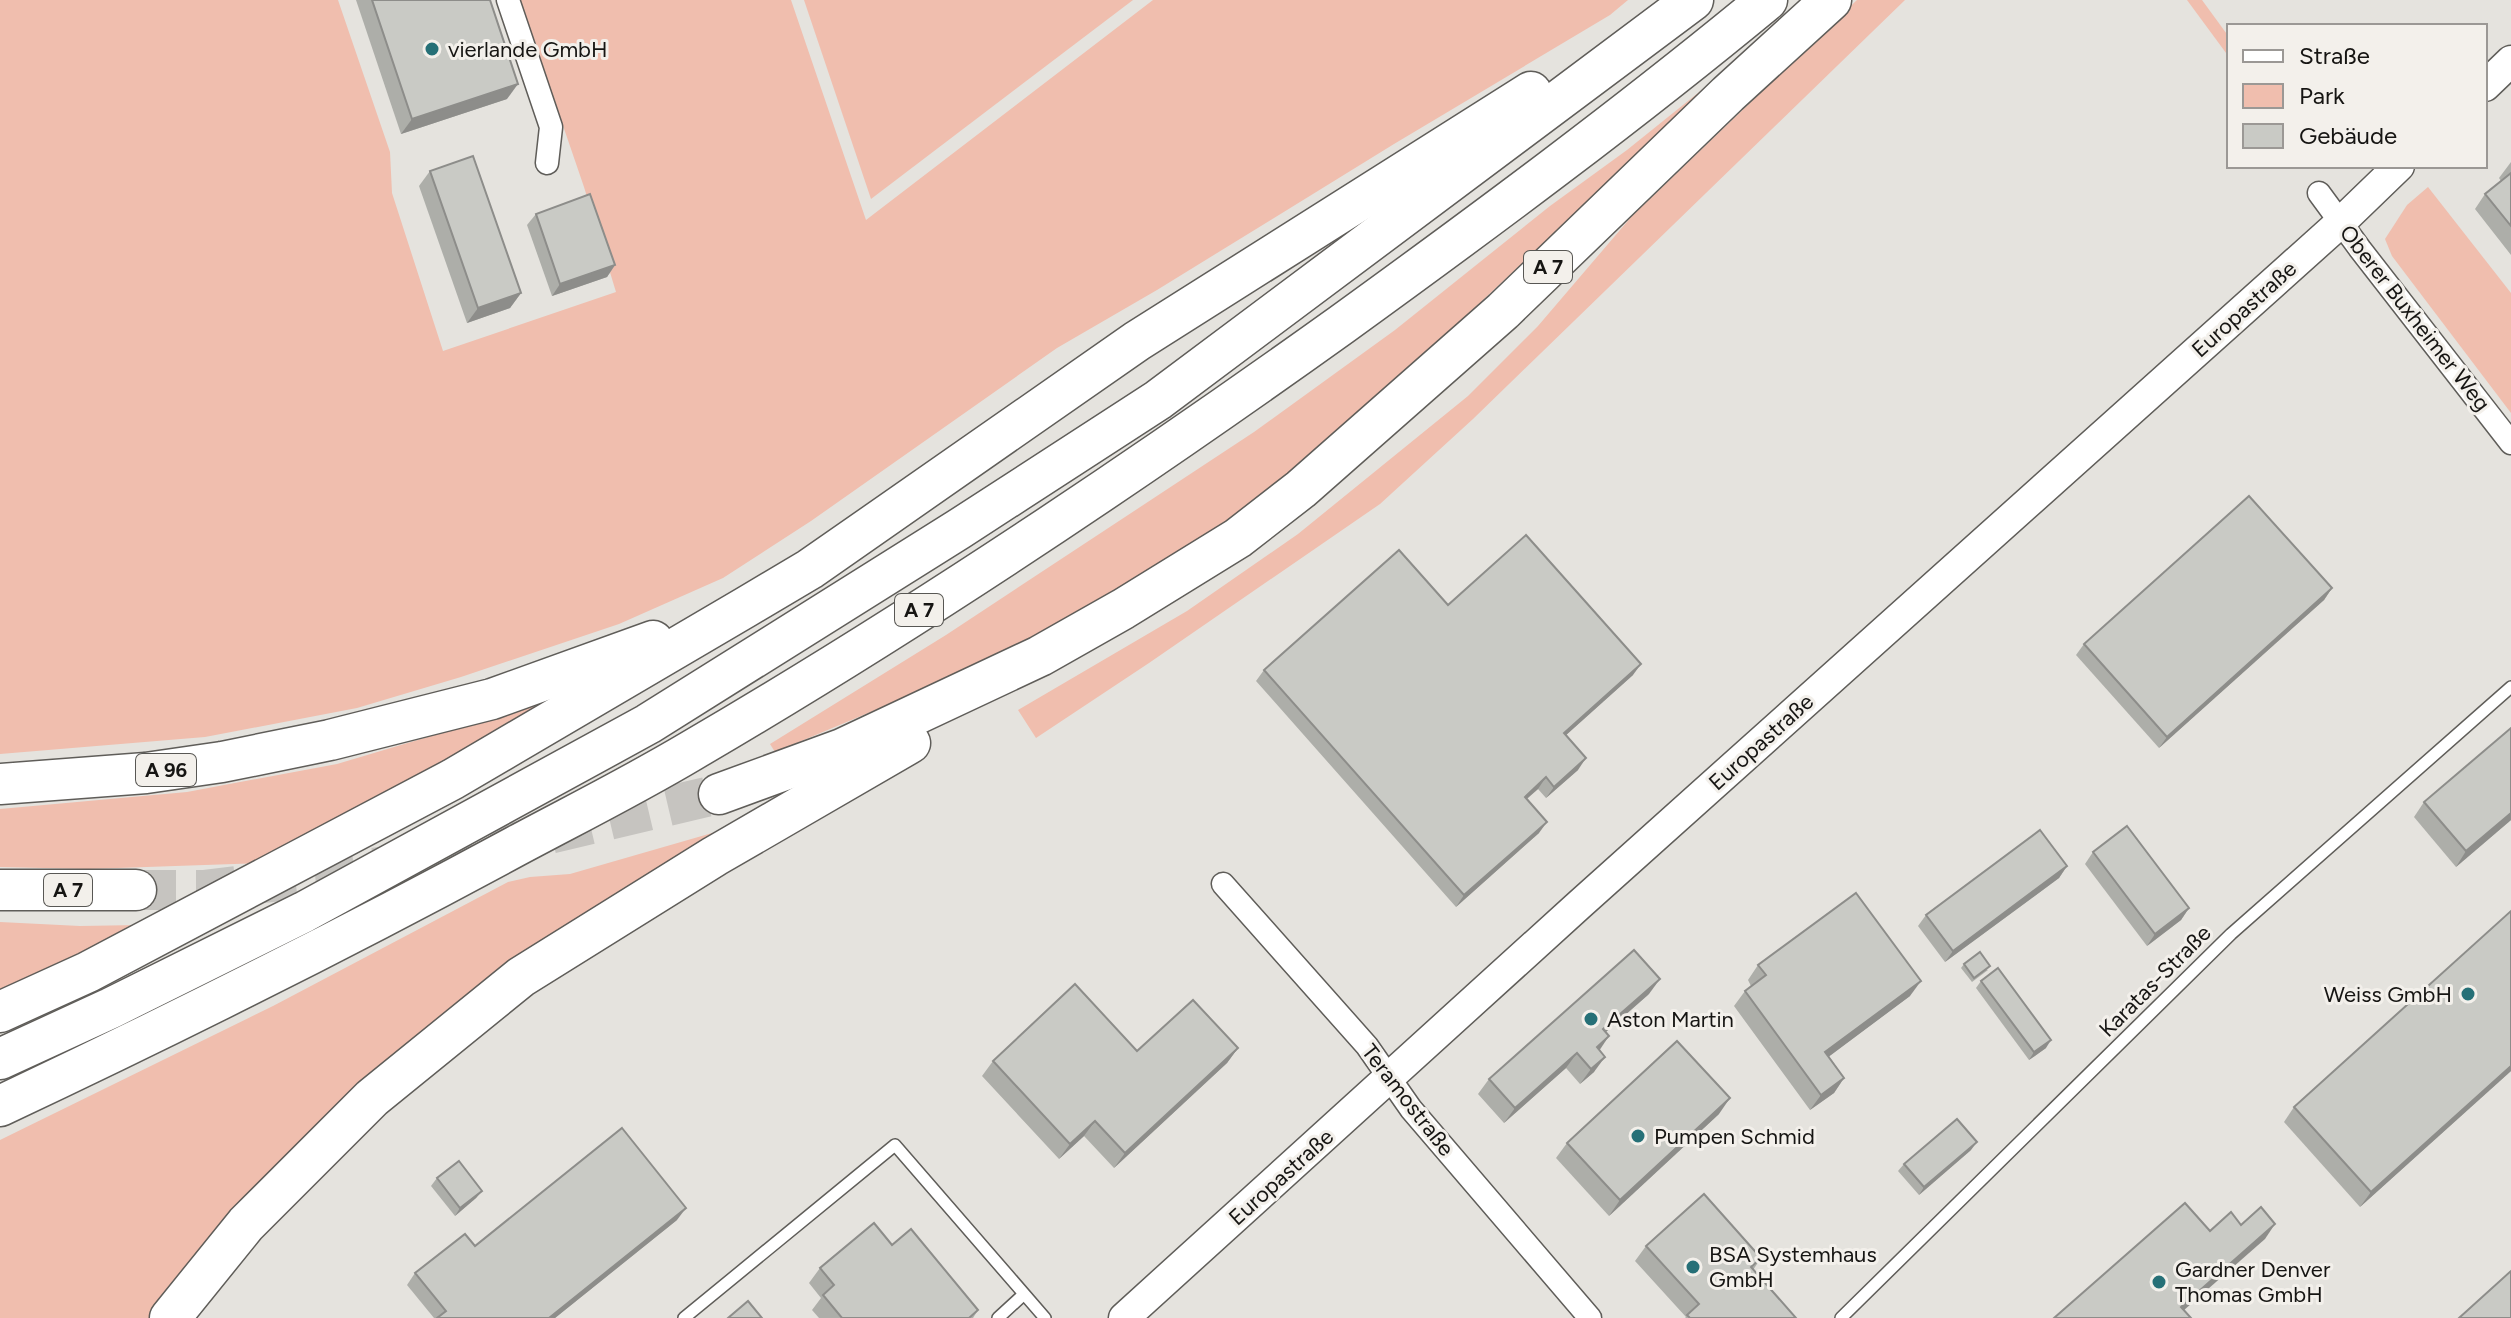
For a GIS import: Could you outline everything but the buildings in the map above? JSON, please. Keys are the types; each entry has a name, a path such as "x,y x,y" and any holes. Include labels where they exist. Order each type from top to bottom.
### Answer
{"highway":[{"path":"0,1012 88,972 453,779 810,569 1137,341 1597,51 1684,0"},
{"name":"A 7","path":"0,1059 111,1008 304,912 648,724 1158,400 1693,0"},
{"name":"A 7","path":"0,1106 131,1045 417,900 689,752 996,563 1182,439 1478,226 1675,75 1767,0"},
{"name":"A 7","path":"719,794 842,749 1040,656 1238,538 1301,489 1503,311 1728,94 1831,0"},
{"name":"A 96","path":"0,784 146,773 222,762 330,740 492,699 746,607"},
{"name":"A 7","path":"170,1318 246,1224 372,1098 521,977 715,856 926,734 1040,656"},
{"name":"A 7","path":"0,890 136,890"}],"main road":[{"path":"2487,84 2511,61"},
{"name":"Europastraße","path":"1124,1318 1579,905 2341,222 2397,168"}],"street":[{"path":"508,0 551,127 547,163"},
{"name":"Oberer Buxheimer Weg","path":"2319,193 2511,443"},
{"name":"Teramostraße","path":"1223,884 1367,1046 1411,1109 1590,1318"}],"lane":[{"name":"Karatas-Straße","path":"1841,1318 2231,934 2511,687"},
{"path":"684,1318 895,1145 1045,1318"},
{"path":"998,1318 1023,1295"}],"green space":[{"path":"0,0 338,0 390,152 392,193 443,351 616,292 520,0 791,0 866,220 1153,0 1628,0 1610,15 1057,348 811,521 723,578 619,624 357,708 205,737 0,754"},
{"path":"804,0 1133,0 871,199"},
{"path":"1857,0 1905,0 1473,419 1380,504 1036,738 1018,710 1187,611 1298,534 1468,396 1538,326 1632,216"},
{"path":"2187,0 2202,0 2227,34 2227,54"},
{"path":"1729,68 1430,350 1289,475 1204,538 1021,645 959,675 775,752 770,744 946,635 1254,432 1395,330"},
{"path":"2428,187 2511,293 2511,413 2392,256 2385,239 2407,205"},
{"path":"576,693 265,863 88,869 0,867 0,809 187,792 337,764"},
{"path":"726,829 607,906 156,1318 0,1318 0,1140 273,1006 508,882 570,874"},
{"path":"0,922 80,926 139,925 0,993"}],"tunnel":[{"path":"136,890 203,890 316,877 473,852 719,794"}],"place":[{"name":"vierlande GmbH","path":"432,49"},
{"name":"Weiss GmbH","path":"2468,994"},
{"name":"Aston Martin","path":"1591,1019"},
{"name":"Pumpen Schmid","path":"1638,1136"},
{"name":"BSA Systemhaus GmbH","path":"1693,1267"},
{"name":"Gardner Denver Thomas GmbH","path":"2159,1282"}]}
